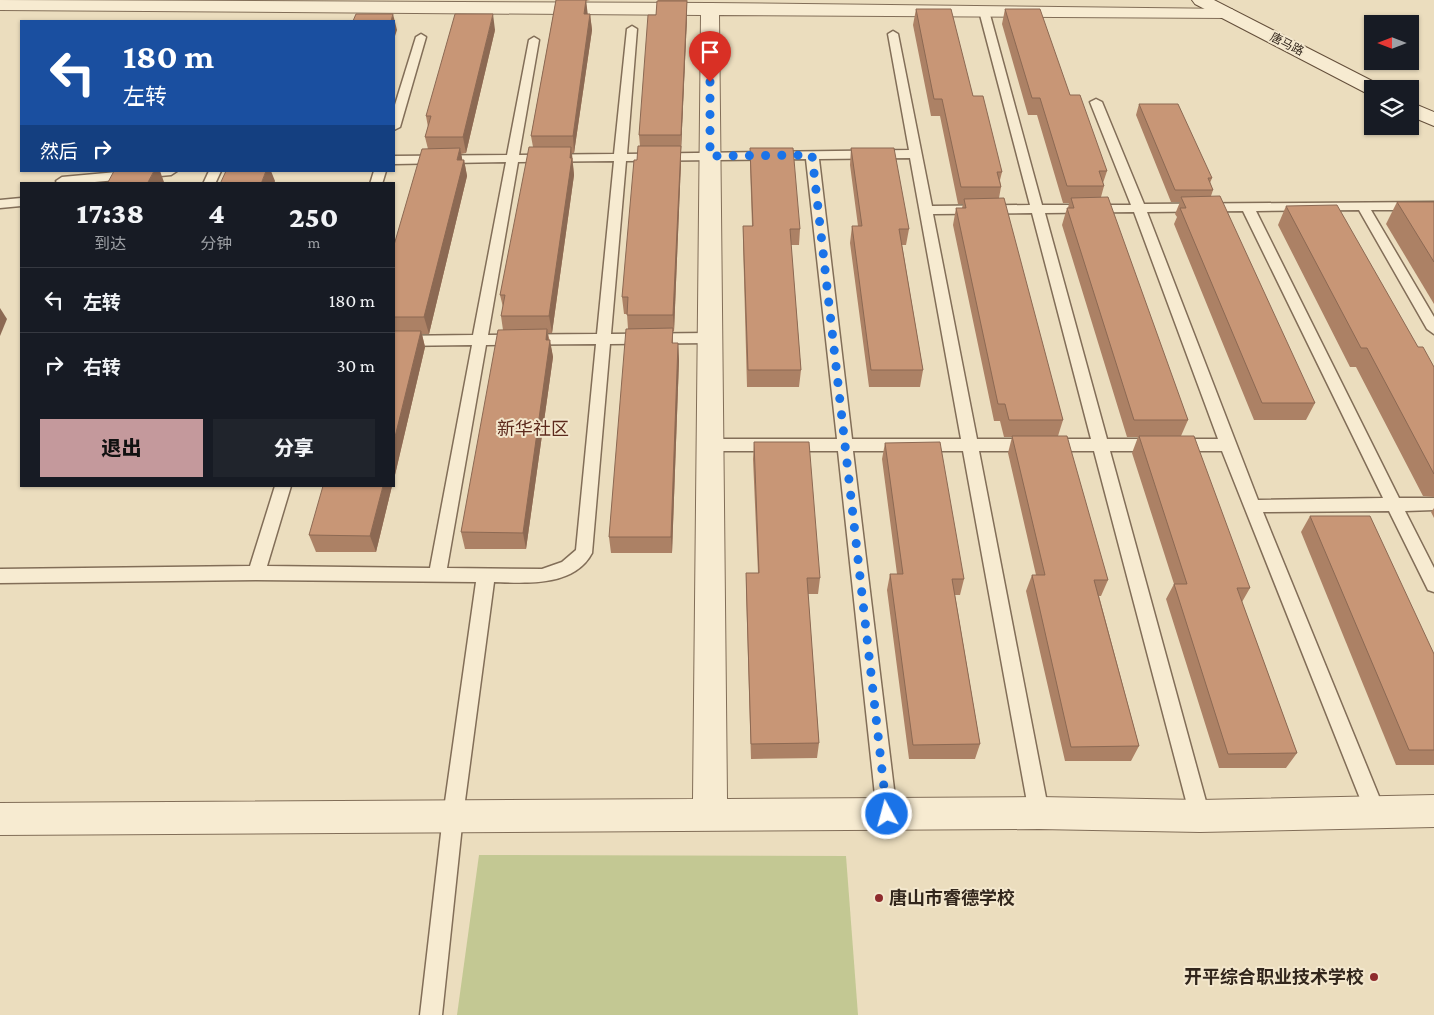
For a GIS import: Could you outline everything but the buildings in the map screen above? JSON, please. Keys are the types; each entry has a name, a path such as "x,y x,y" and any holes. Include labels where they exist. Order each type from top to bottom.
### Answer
{"street":[{"name":"唐马路","path":"1201,0 1364,84"},
{"path":"0,5 184,3 1226,13"},
{"path":"710,8 710,815"},
{"path":"1419,112 1434,120"},
{"path":"0,819 1039,813 1200,816 1434,811"}],"lane":[{"path":"984,11 1200,816"},
{"path":"0,576 256,573 542,576 568,567 584,553 632,29"},
{"path":"893,34 1039,813"},
{"path":"395,124 421,37"},
{"path":"437,576 534,40"},
{"path":"1096,102 1139,208 1252,506 1375,811"},
{"path":"395,160 916,154"},
{"path":"812,155 887,814"},
{"path":"62,179 157,172"},
{"path":"0,204 20,202"},
{"path":"926,210 1434,206"},
{"path":"1363,207 1434,329"},
{"path":"1248,208 1434,585"},
{"path":"395,341 710,338"},
{"path":"710,445 1228,445"},
{"path":"256,573 283,487"},
{"path":"1252,506 1434,504"},
{"path":"430,1015 486,575"}],"green space":[{"path":"479,855 846,856 858,1015 457,1015"}],"place":[{"name":"唐山市睿德学校","path":"879,898"},
{"name":"开平综合职业技术学校","path":"1374,977"}],"district":[{"name":"新华社区","path":"533,429"}],"route":[{"path":"710,82 710,156 812,155 887,814"}]}
